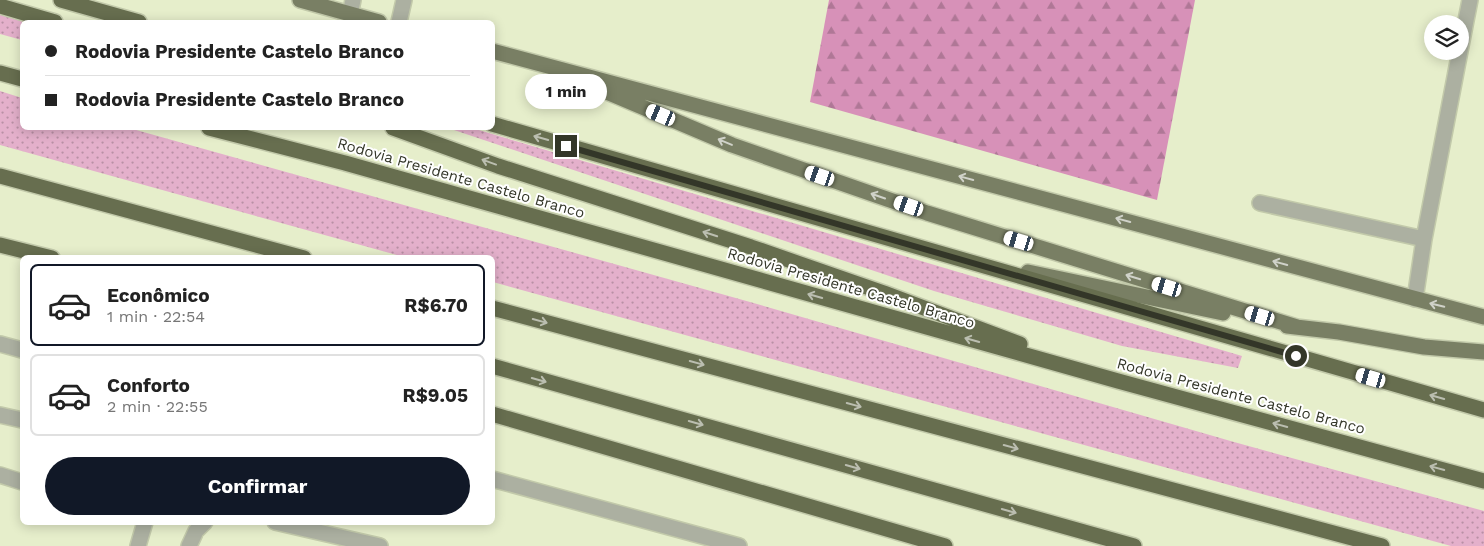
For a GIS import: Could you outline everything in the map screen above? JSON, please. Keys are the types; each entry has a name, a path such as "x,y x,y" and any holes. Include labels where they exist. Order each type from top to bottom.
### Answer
{"highway":[{"path":"61,0 132,20"},
{"path":"0,6 48,20"},
{"path":"0,73 20,78"},
{"path":"495,125 1484,410"},
{"name":"Rodovia Presidente Castelo Branco","path":"217,130 345,163 1118,381 1484,481"},
{"path":"399,130 498,166 751,247 884,293 1118,381"},
{"path":"0,176 293,255"},
{"path":"7,247 23,255"},
{"path":"7,247 40,255"},
{"path":"495,309 1382,546"},
{"path":"495,367 1134,546"},
{"path":"495,415 944,546"}],"main road":[{"path":"300,0 352,7 375,20"},
{"path":"495,52 1484,317"},
{"path":"536,62 741,148 927,212 1297,327"},
{"path":"935,252 1167,302 1297,327 1339,332 1424,347 1484,352"}],"street":[{"path":"399,20 404,0"},
{"path":"1467,15 1470,0"},
{"path":"1415,299 1424,239 1458,60"},
{"path":"1260,202 1424,239"},
{"path":"0,344 20,349"},
{"path":"0,415 20,420"},
{"path":"0,475 20,481"},
{"path":"495,480 737,546"},
{"path":"138,546 144,525"},
{"path":"189,546 196,531 202,525"},
{"path":"296,525 380,546"}],"shaded area":[{"path":"0,14 22,20 20,20 20,39 0,34"},
{"path":"0,91 20,97 20,130 136,130 750,302 1234,442 1484,511 1484,546 1451,546 495,283 495,255 397,255 0,145"},
{"path":"454,130 479,130 1242,356 1238,368 1122,346 934,291"}],"green space":[{"path":"829,0 1195,0 1157,200 810,102"}],"route":[{"path":"566,146 1296,356"}]}
